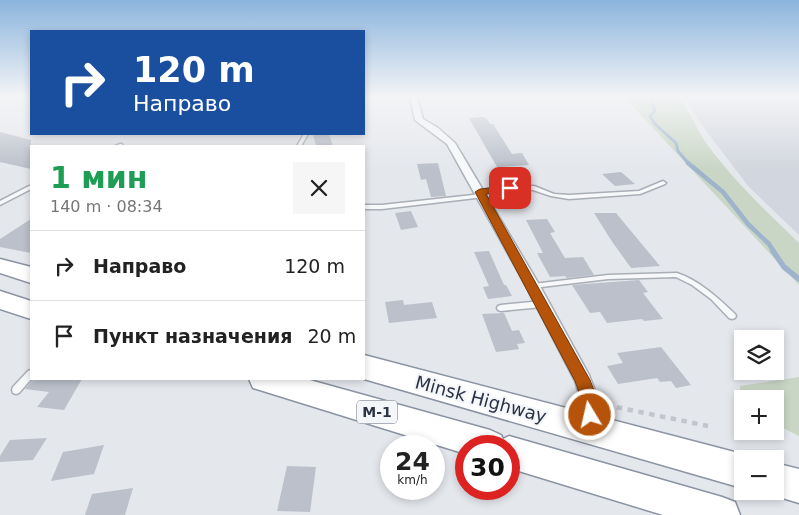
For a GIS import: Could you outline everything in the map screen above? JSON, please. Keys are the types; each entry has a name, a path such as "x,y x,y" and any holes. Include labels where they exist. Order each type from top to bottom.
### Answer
{"highway":[{"path":"0,266 30,275"},
{"path":"0,300 30,310"},
{"name":"Minsk Highway","path":"365,366 591,415 734,468"},
{"name":"М-1","path":"266,380 455,436"},
{"path":"520,456 666,506 722,515"},
{"path":"784,482 799,486"}],"street":[{"path":"421,121 451,143 481,194 533,286 582,380 591,415"}],"lane":[{"path":"365,207 382,207 481,194 510,188 534,188 553,195 569,197 640,192 663,183"},
{"path":"0,204 30,188"},
{"path":"533,286 608,277 677,275 694,283 713,297 732,316"},
{"path":"501,308 542,304"},
{"path":"16,390 30,374"}],"path":[{"path":"591,415 644,414 708,426"}],"shaded area":[{"path":"699,121 799,121 799,235 749,187"}],"green space":[{"path":"647,121 693,121 719,160 799,243 799,285"},
{"path":"799,377 799,436 784,428 784,390 740,390 740,386"}],"building":[{"path":"471,121 488,121 490,124 493,124 512,154 522,153 529,165 497,167"},
{"path":"0,132 31,140 30,169 0,162"},
{"path":"313,135 329,135 333,145 316,145"},
{"path":"438,163 446,196 431,197 426,179 421,180 417,164"},
{"path":"621,172 635,184 615,186 602,174"},
{"path":"411,211 418,227 401,230 395,213"},
{"path":"594,213 616,213 660,266 631,268"},
{"path":"547,219 555,232 550,233 565,258 583,257 594,275 567,278 565,276 550,277 537,253 543,253 526,220"},
{"path":"30,220 30,253 0,247 0,239"},
{"path":"489,251 504,285 506,285 512,296 488,299 483,287 489,286 474,252"},
{"path":"639,280 648,292 643,293 663,319 607,323 600,312 590,313 572,285"},
{"path":"403,300 404,305 432,302 437,318 389,323 385,302"},
{"path":"504,313 512,331 519,330 525,343 517,344 519,349 496,352 482,314"},
{"path":"661,347 691,385 676,388 671,381 660,382 657,378 618,384 607,366 623,363 617,353"},
{"path":"32,380 81,380 64,410 37,407 49,392 25,389"},
{"path":"47,438 33,460 0,462 0,456 10,440"},
{"path":"104,445 94,474 51,481 63,452"},
{"path":"287,466 316,467 310,512 277,511"},
{"path":"133,488 125,515 85,515 92,494"}],"waterway":[{"path":"653,121 676,143 678,151 689,163"},
{"path":"689,163 723,192 748,224 769,244 774,252"},
{"path":"773,251 784,267 799,279"}],"route":[{"path":"510,188 480,192 533,286 582,380 590,401 590,415"}]}
